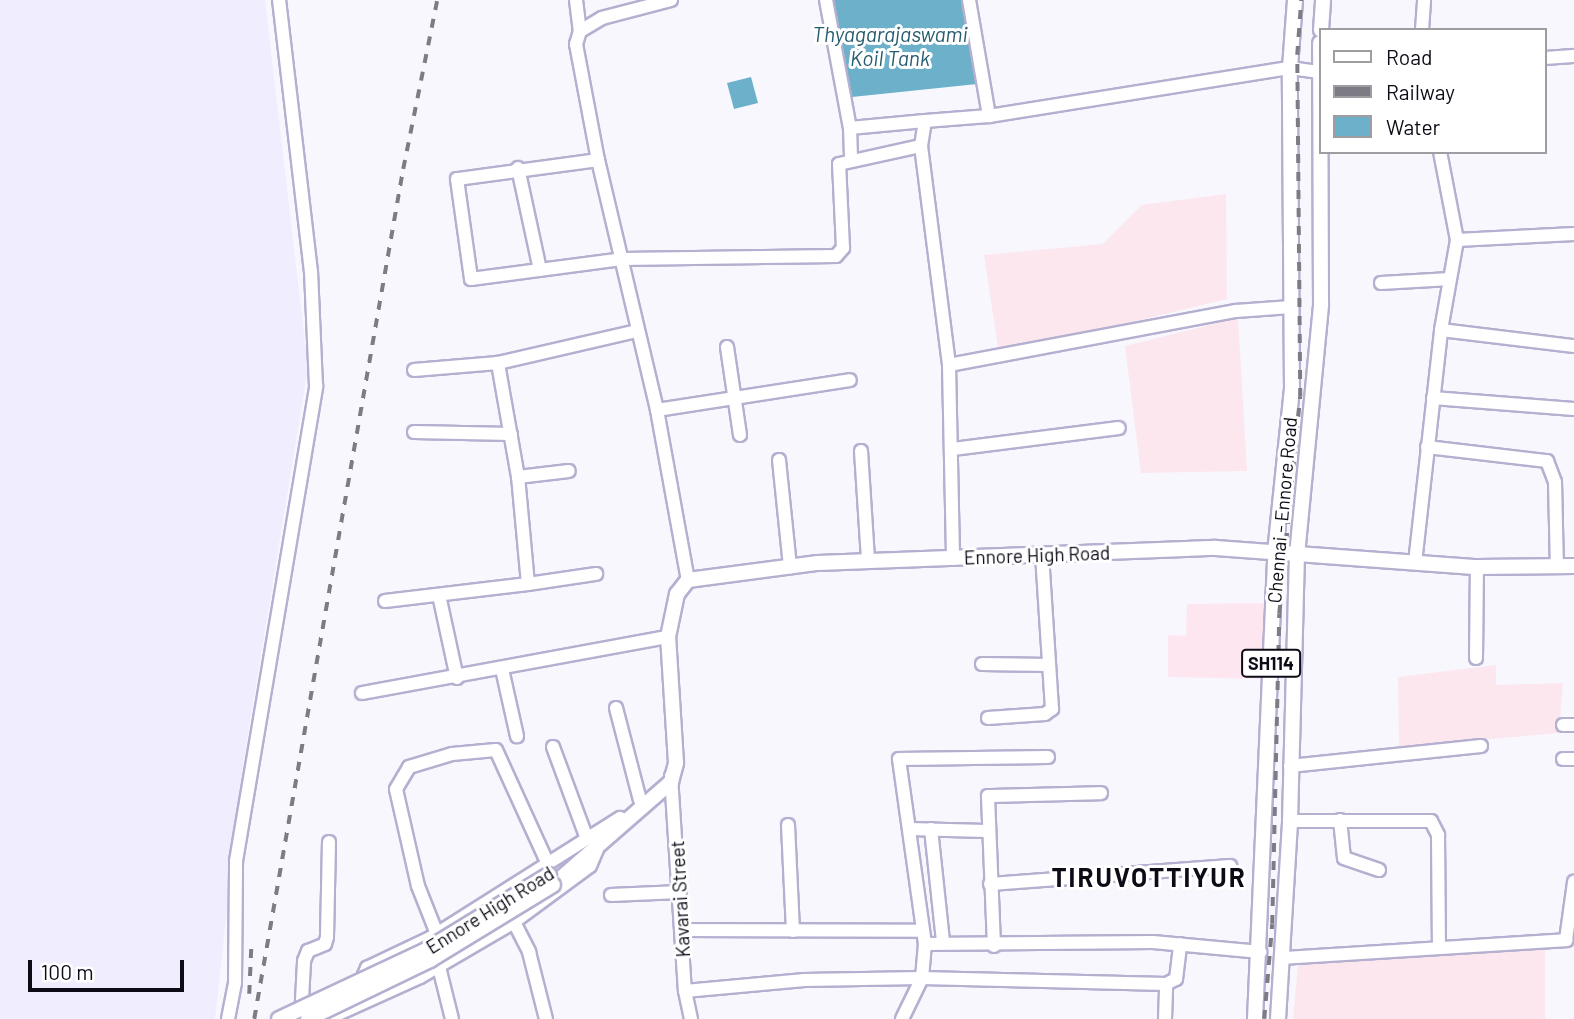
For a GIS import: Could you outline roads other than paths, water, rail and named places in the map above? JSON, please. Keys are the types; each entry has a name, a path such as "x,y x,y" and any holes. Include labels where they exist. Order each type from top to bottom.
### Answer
{"main road":[{"name":"Chennai - Ennore Road","path":"1255,1019 1261,952 1275,553 1292,389 1290,68 1294,0"},
{"path":"1321,28 1322,0"},
{"name":"Chennai - Ennore Road","path":"1278,1019 1290,821 1297,555 1321,304 1320,154"},
{"name":"Ennore High Road","path":"688,580 790,567 868,561 1216,548 1477,567 1574,566"},
{"path":"672,771 668,637 677,594 688,580"},
{"name":"Ennore High Road","path":"308,1019 430,960 550,874 620,818 672,771"},
{"name":"Ennore High Road","path":"279,1019 426,950 598,847 672,771"}],"street":[{"path":"228,1019 235,983 236,861 316,386 311,272 279,0"},
{"path":"576,0 580,31 576,55 657,410 688,580"},
{"path":"580,31 602,18 649,3 671,0"},
{"path":"826,0 850,128 851,158"},
{"path":"969,0 989,116"},
{"path":"1420,3 1422,28"},
{"path":"1546,58 1574,56"},
{"path":"850,128 989,116 1290,68 1318,72"},
{"path":"925,121 921,146 949,365 953,449 953,559"},
{"path":"598,160 518,168 457,179 468,276 474,279 622,259 836,256 843,248 836,172 839,164 851,158 921,146"},
{"path":"1415,563 1441,330 1457,240 1440,154"},
{"path":"518,168 540,270"},
{"path":"1457,240 1574,234"},
{"path":"1381,283 1450,279"},
{"path":"949,365 1237,311 1291,307"},
{"path":"1441,330 1574,346"},
{"path":"414,370 498,363 637,331"},
{"path":"727,347 740,435"},
{"path":"498,363 518,477 528,584"},
{"path":"657,410 850,380"},
{"path":"1433,398 1574,409"},
{"path":"953,449 1119,428"},
{"path":"414,432 511,434"},
{"path":"1427,447 1546,461 1555,482 1557,567"},
{"path":"861,451 868,561"},
{"path":"779,460 790,567"},
{"path":"518,477 569,471"},
{"path":"988,718 1049,713 1049,665 1042,555"},
{"path":"1476,658 1477,567"},
{"path":"385,601 596,574"},
{"path":"439,595 457,678"},
{"path":"362,694 668,637"},
{"path":"982,664 1049,665"},
{"path":"502,669 517,736"},
{"path":"616,708 640,800"},
{"path":"1290,766 1481,746"},
{"path":"553,747 586,836"},
{"path":"437,934 418,886 398,799 401,775 409,767 452,754 496,750 550,874"},
{"path":"902,1019 922,978 924,938 899,759 1048,757"},
{"name":"Kavarai Street","path":"672,771 685,991 691,1019"},
{"path":"994,946 986,831 988,796 1101,793"},
{"path":"371,998 364,975 367,968 550,874 586,836 620,818"},
{"path":"1290,821 1424,818 1436,826 1439,945"},
{"path":"1340,820 1344,858 1379,870"},
{"path":"788,825 793,931"},
{"path":"909,829 986,831"},
{"path":"931,830 943,942"},
{"path":"301,1019 304,961 308,951 325,944 327,937 329,842"},
{"path":"327,1019 439,967 514,922 590,866 598,847"},
{"path":"990,884 1230,866"},
{"path":"1283,958 1439,945 1566,940 1574,882"},
{"path":"611,895 680,892"},
{"path":"514,922 529,952 546,1019"},
{"path":"682,930 793,931 924,938 994,946 1180,944 1261,952"},
{"path":"685,991 804,980 922,978 1166,984 1175,979 1180,944"},
{"path":"439,967 452,1019"},
{"path":"1165,1019 1166,984"}],"water":[{"name":"Thyagarajaswami Koil Tank","path":"834,0 962,0 977,84 852,97"},
{"path":"751,77 758,103 734,109 727,83"}],"railway":[{"path":"254,1019 403,169 437,0"},
{"path":"1264,1019 1272,924 1279,614 1300,397 1297,55 1301,0"},
{"path":"249,994 251,949"}],"district":[{"name":"TIRUVOTTIYUR","path":"1149,877"}]}
